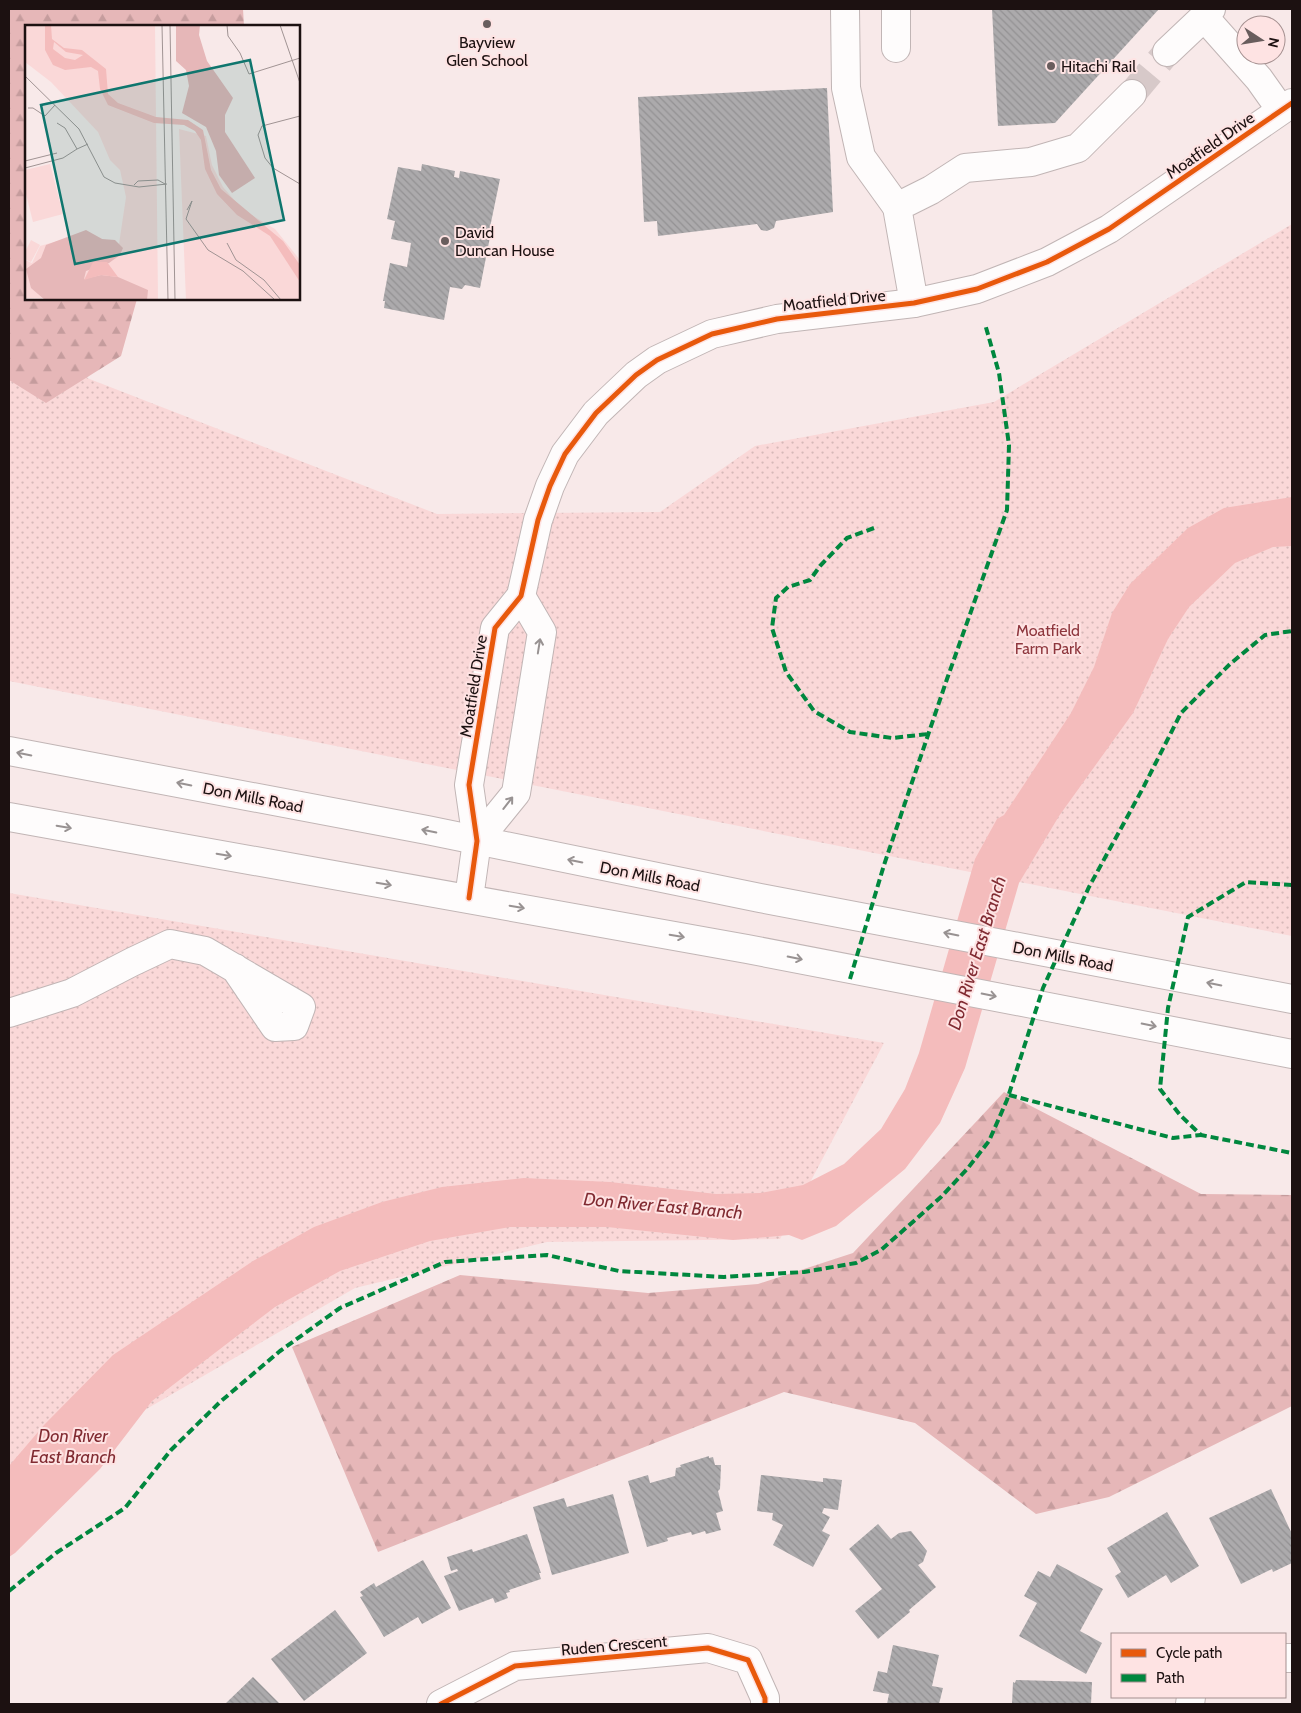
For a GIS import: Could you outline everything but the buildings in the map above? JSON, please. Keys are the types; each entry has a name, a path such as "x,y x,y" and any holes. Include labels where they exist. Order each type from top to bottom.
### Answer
{"main road":[{"path":"845,9 846,88 861,158 897,207 914,303"},
{"path":"896,9 896,48"},
{"path":"1167,52 1208,13 1259,79 1287,107"},
{"path":"897,207 931,190 965,168 1031,162 1078,148 1132,94"},
{"name":"Moatfield Drive","path":"469,898 477,841 469,785 495,628 521,596 538,520 550,486 565,454 596,413 636,375 657,360 712,334 777,318 914,303 977,289 1056,257 1109,229 1287,107"},
{"path":"477,841 516,793 542,632 521,596"},
{"name":"Don Mills Road","path":"9,752 417,828 760,898 1292,999"},
{"path":"9,817 747,949 1292,1054"},
{"path":"9,1013 72,993 170,944 206,951 235,968"},
{"name":"Ruden Crescent","path":"441,1704 515,1666 708,1648 748,1660 765,1698 765,1704"}],"green space":[{"name":"Moatfield Farm Park","path":"9,9 25,25 25,300 120,300 87,378 437,514 660,512 755,446 994,402 1292,224 1292,936 9,681"},
{"path":"9,9 243,9 244,25 25,25 25,300 137,300 121,356 46,403 9,380"},
{"path":"9,893 884,1043 780,1239 547,1242 355,1288 143,1411 9,1551"},
{"path":"1004,1092 1201,1194 1292,1195 1292,1406 1109,1497 1036,1514 915,1423 784,1392 378,1552 292,1347 460,1275 648,1293 758,1284 853,1253"}],"water":[{"name":"Don River East Branch","path":"1292,497 1292,546 1273,547 1235,563 1189,607 1168,639 1133,713 1059,816 1019,883 965,1068 940,1123 905,1169 836,1226 802,1240 789,1235 733,1240 607,1227 510,1227 430,1241 340,1271 275,1307 152,1401 100,1469 9,1557 9,1466 44,1425 113,1355 253,1261 314,1227 382,1202 442,1187 524,1178 610,1182 716,1194 760,1193 803,1185 844,1164 881,1129 905,1089 919,1053 975,859 997,819 1004,815 1071,713 1094,667 1112,613 1130,584 1188,528 1224,508"}],"tunnel":[{"path":"1132,94 1167,52"}],"marked path":[{"path":"850,979 884,865 1007,510 1009,445 999,373 985,324"},
{"path":"874,528 847,538 820,566 810,580 788,587 776,598 772,628 786,672 814,711 850,732 892,738 928,734"},
{"path":"9,1591 56,1553 125,1508 171,1450 220,1402 280,1351 340,1308 445,1262 547,1255 619,1271 724,1277 804,1272 856,1263 881,1250 941,1197 968,1168 989,1141 1007,1100 1043,988 1089,887 1181,713 1230,664 1265,635 1292,631"},
{"path":"1292,885 1246,882 1188,917 1168,1008 1160,1089 1180,1115 1201,1135 1292,1153"},
{"path":"1009,1095 1173,1138 1201,1135"}],"cycle path":[{"path":"469,898 477,841 469,785 495,628 521,596 538,520 550,486 565,454 596,413 636,375 657,360 712,334 777,319 914,303 977,289 1047,262 1109,229 1292,103"},
{"path":"441,1704 515,1666 708,1648 748,1660 765,1698 765,1704"}],"place":[{"name":"Bayview Glen School","path":"487,24"},
{"name":"Hitachi Rail","path":"1051,66"},
{"name":"David Duncan House","path":"445,241"}]}
